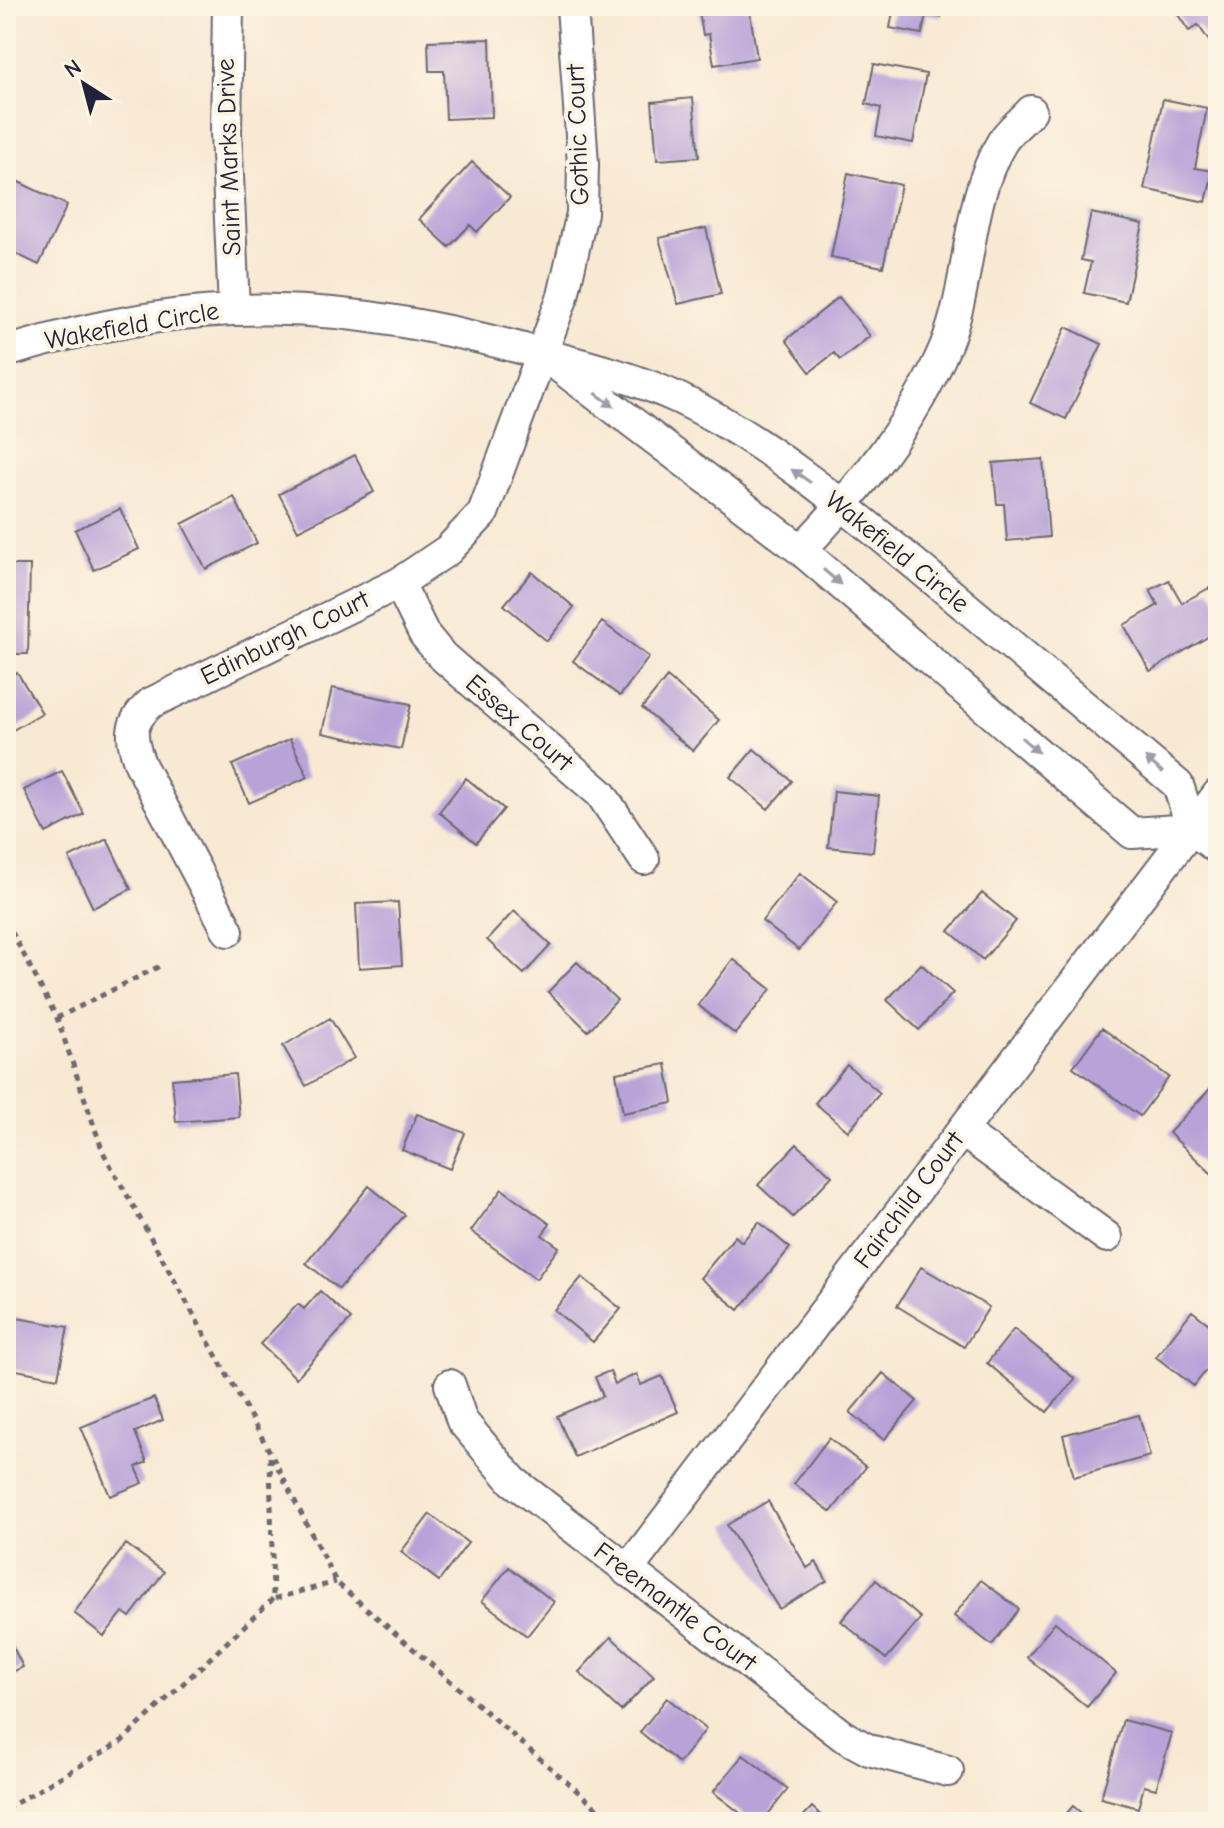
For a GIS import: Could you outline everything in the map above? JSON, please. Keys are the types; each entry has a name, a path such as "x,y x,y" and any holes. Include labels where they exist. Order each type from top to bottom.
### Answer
{"street":[{"name":"Saint Marks Drive","path":"228,6 226,132 234,308"},
{"name":"Gothic Court","path":"542,354 563,296 582,213 583,164 572,6"},
{"path":"801,550 844,505 886,451 926,388 946,345 986,179 1002,141 1031,111"},
{"name":"Wakefield Circle","path":"6,352 99,327 234,308 289,308 390,317 542,354 635,381 682,400 844,505 1178,785 1192,829 1132,833 801,550 542,354"},
{"name":"Edinburgh Court","path":"228,931 140,764 131,738 132,726 151,703 399,583 448,550 483,513 542,354"},
{"name":"Essex Court","path":"399,583 424,634 442,656 601,794 644,859"},
{"name":"Fairchild Court","path":"627,1571 1218,794"},
{"path":"1192,829 1218,849"},
{"path":"962,1131 1107,1237"},
{"name":"Freemantle Court","path":"450,1385 462,1421 513,1481 627,1571 843,1736 869,1750 948,1771"}],"path":[{"path":"6,921 57,1018 103,1152 270,1452 336,1582 613,1822"},
{"path":"57,1018 162,965"},
{"path":"270,1452 273,1599"},
{"path":"6,1809 122,1741 273,1599 336,1582"}],"building":[{"path":"698,6 749,6 757,58 714,65 709,34 703,35"},
{"path":"894,6 943,6 941,17 926,14 922,34 890,28"},
{"path":"1172,6 1218,6 1218,46 1214,48 1198,25 1189,31"},
{"path":"490,39 492,117 446,119 444,71 429,71 428,41"},
{"path":"874,64 926,74 913,143 876,136 881,108 866,104"},
{"path":"693,98 699,157 657,160 652,102"},
{"path":"1163,99 1207,108 1195,168 1213,171 1206,202 1144,189"},
{"path":"472,162 510,197 477,232 470,225 449,247 419,219"},
{"path":"848,173 901,185 883,267 831,257"},
{"path":"6,176 67,205 39,265 6,249 13,231 6,227"},
{"path":"1091,213 1143,224 1126,302 1084,293 1091,262 1081,260"},
{"path":"706,228 721,294 678,304 659,238"},
{"path":"839,297 870,336 840,360 834,353 810,372 786,340"},
{"path":"1066,327 1102,344 1066,419 1030,403"},
{"path":"355,455 374,492 298,531 279,494"},
{"path":"1043,459 1049,537 1007,541 1004,504 997,504 993,463"},
{"path":"234,497 257,543 206,569 182,524"},
{"path":"120,509 139,549 94,570 75,530"},
{"path":"6,565 30,565 28,654 6,654"},
{"path":"532,572 574,607 547,641 504,605"},
{"path":"1169,580 1182,603 1209,588 1218,602 1218,631 1150,671 1124,625 1158,605 1150,590"},
{"path":"602,622 649,657 620,696 573,661"},
{"path":"17,672 42,713 6,734 6,678"},
{"path":"667,677 719,720 693,751 642,708"},
{"path":"332,688 411,704 401,749 322,733"},
{"path":"290,739 308,777 249,803 232,765"},
{"path":"754,749 792,781 768,809 730,777"},
{"path":"62,771 84,814 46,833 24,790"},
{"path":"466,778 504,809 476,843 439,812"},
{"path":"834,791 879,796 873,852 828,847"},
{"path":"107,839 131,889 93,908 69,858"},
{"path":"800,873 837,902 799,950 762,921"},
{"path":"982,893 1016,921 983,960 949,931"},
{"path":"398,902 402,965 359,968 356,904"},
{"path":"514,911 551,945 524,974 487,940"},
{"path":"733,959 771,989 735,1034 698,1005"},
{"path":"577,962 617,1000 588,1031 548,992"},
{"path":"921,964 953,993 919,1030 887,1000"},
{"path":"330,1018 354,1058 306,1086 283,1046"},
{"path":"1102,1028 1169,1077 1140,1116 1073,1067"},
{"path":"666,1064 673,1103 623,1113 616,1073"},
{"path":"847,1065 880,1093 848,1131 815,1103"},
{"path":"235,1074 239,1117 176,1122 172,1079"},
{"path":"1218,1080 1218,1168 1212,1174 1169,1133"},
{"path":"417,1114 465,1133 450,1169 402,1150"},
{"path":"797,1144 832,1176 793,1217 758,1185"},
{"path":"369,1186 405,1215 339,1289 306,1263"},
{"path":"502,1189 550,1224 542,1235 559,1247 536,1279 471,1231"},
{"path":"759,1222 790,1248 739,1310 700,1278 735,1236 742,1242"},
{"path":"921,1267 989,1307 964,1347 897,1306"},
{"path":"582,1277 621,1309 593,1342 554,1310"},
{"path":"320,1291 351,1319 296,1378 260,1344 298,1304 304,1309"},
{"path":"1192,1311 1218,1331 1218,1355 1194,1386 1156,1357"},
{"path":"6,1316 68,1327 58,1378 6,1368"},
{"path":"1014,1329 1075,1379 1047,1412 987,1363"},
{"path":"610,1371 615,1384 637,1374 641,1385 662,1376 678,1412 575,1457 557,1416 603,1396 595,1377"},
{"path":"883,1373 917,1401 884,1440 850,1412"},
{"path":"154,1398 163,1420 135,1432 147,1462 136,1467 143,1483 110,1496 81,1427"},
{"path":"1139,1415 1150,1456 1074,1477 1063,1435"},
{"path":"829,1438 866,1467 831,1512 794,1484"},
{"path":"768,1501 807,1568 816,1562 827,1581 779,1609 727,1525"},
{"path":"430,1514 468,1543 439,1581 401,1552"},
{"path":"126,1544 164,1572 130,1617 123,1612 104,1636 74,1613"},
{"path":"509,1567 554,1602 527,1636 482,1601"},
{"path":"876,1580 921,1618 886,1659 841,1621"},
{"path":"981,1580 1019,1609 992,1645 954,1616"},
{"path":"1055,1622 1116,1673 1087,1707 1027,1657"},
{"path":"6,1633 23,1667 6,1675"},
{"path":"611,1637 654,1676 621,1711 579,1672"},
{"path":"667,1698 706,1729 679,1763 640,1732"},
{"path":"1123,1720 1172,1733 1156,1789 1144,1786 1138,1808 1101,1798"},
{"path":"743,1755 788,1789 762,1822 752,1822 713,1792"},
{"path":"1073,1806 1092,1822 1059,1822"},
{"path":"812,1807 828,1822 798,1822"}]}
